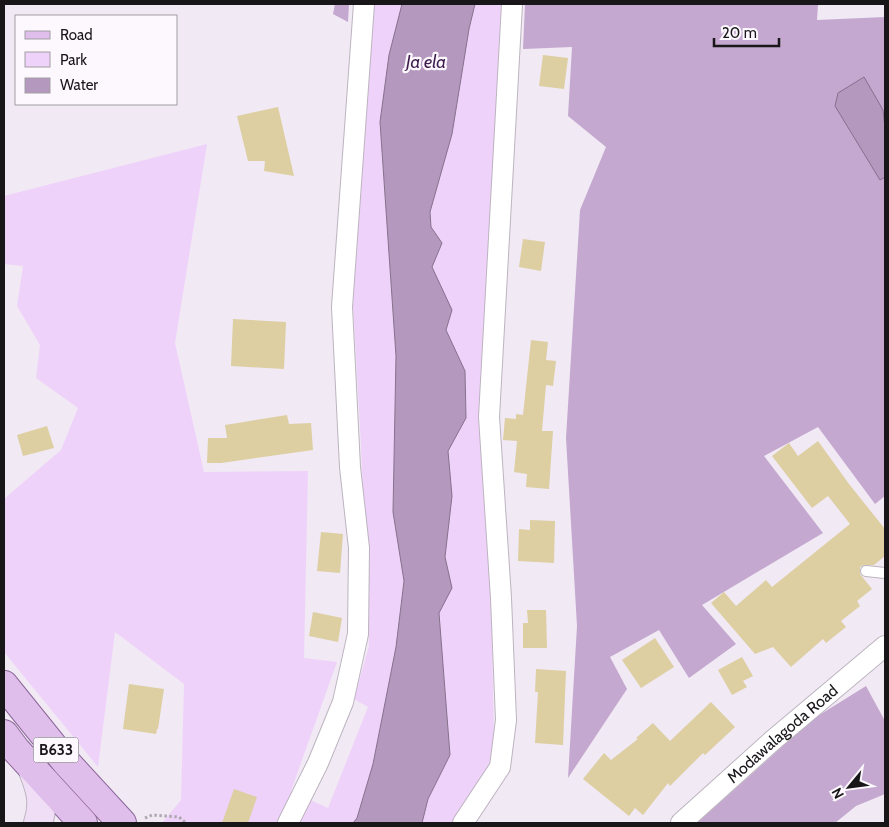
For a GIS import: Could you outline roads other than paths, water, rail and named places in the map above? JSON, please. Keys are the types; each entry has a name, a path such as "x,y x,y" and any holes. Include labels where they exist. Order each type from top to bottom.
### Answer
{"main road":[{"name":"B633","path":"4,684 66,762 129,822"},
{"name":"B633","path":"4,734 32,768 83,823"},
{"path":"32,768 41,792 42,806 38,823"}],"street":[{"path":"288,823 318,763 343,702 358,634 359,548 350,467 342,307 364,4"},
{"path":"463,823 500,767 506,720 501,598 489,418 512,4"},
{"name":"Modawalagoda Road","path":"681,823 772,741 885,646"}],"lane":[{"path":"866,571 885,572"}],"water":[{"name":"Ja ela","path":"402,4 475,4 469,29 452,134 430,212 431,227 442,243 432,267 452,310 446,330 465,371 466,418 448,451 452,496 445,557 452,588 439,613 450,755 428,799 422,823 353,823 357,818 373,764 396,647 404,581 393,512 396,356 380,122 389,55"},
{"path":"864,77 883,110 885,177 880,180 835,106 838,93"}]}
